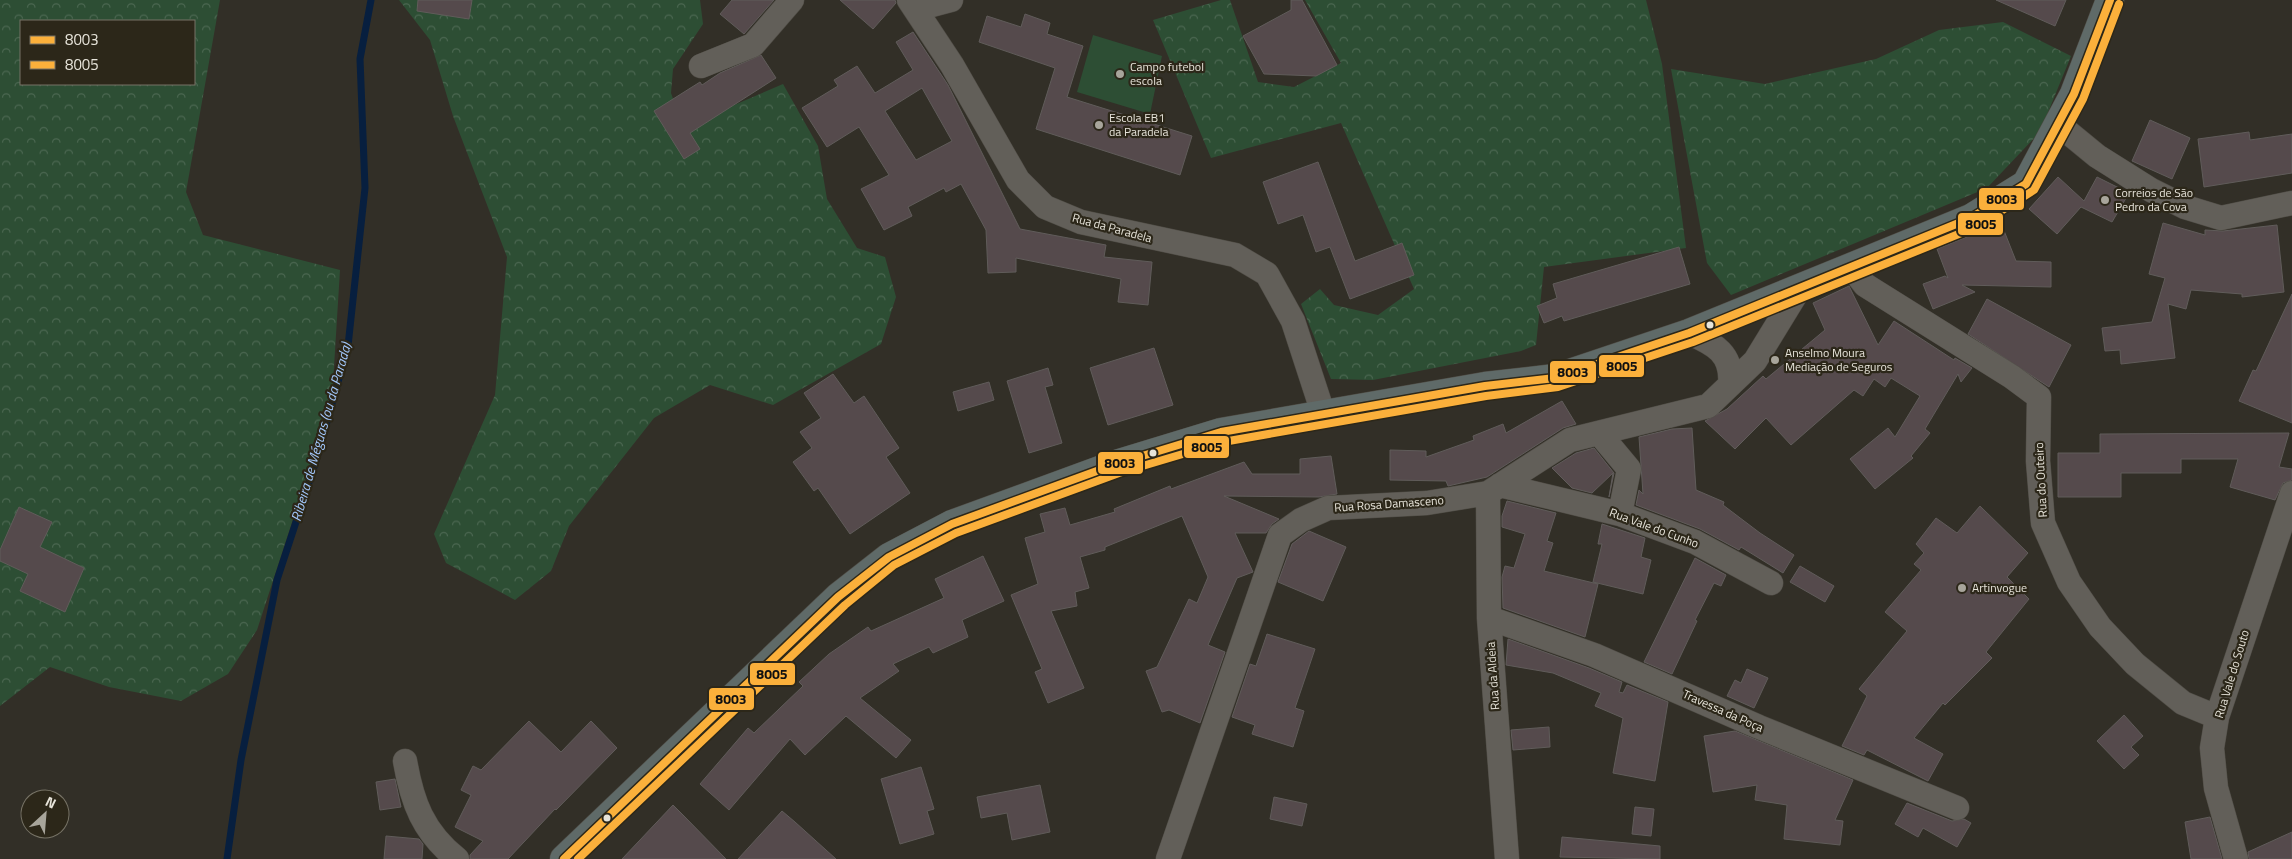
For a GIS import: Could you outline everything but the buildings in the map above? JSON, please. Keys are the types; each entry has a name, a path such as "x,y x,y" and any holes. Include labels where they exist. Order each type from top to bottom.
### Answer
{"main road":[{"path":"564,859 838,597 889,557 952,524 1116,464 1221,432 1485,386 1555,378 1689,333 1971,218 2026,184 2074,94 2110,0"}],"street":[{"path":"701,66 753,45 792,0"},
{"name":"Rua da Paradela","path":"951,0 913,5 952,64 1018,180 1045,207 1081,222 1235,255 1267,274 1293,321 1323,413"},
{"path":"2058,124 2105,161 2151,190 2185,207 2221,218 2292,203"},
{"name":"Rua do Outeiro","path":"1851,267 1865,285 2012,377 2039,397 2038,461 2043,523 2069,582 2100,628 2134,664 2183,703 2217,717"},
{"name":"Rua Rosa Damasceno","path":"1168,859 1280,535 1301,520 1328,508 1427,503 1494,489 1570,440 1708,406 1755,361 1801,286"},
{"path":"1689,333 1711,342 1728,361 1730,385"},
{"path":"1599,433 1629,469 1620,514"},
{"name":"Rua Vale do Cunho","path":"1494,489 1620,514 1695,542 1771,583"},
{"name":"Rua da Aldeia","path":"1494,489 1489,618 1508,859"},
{"name":"Rua Vale do Souto","path":"2236,859 2216,788 2212,748 2217,717 2292,493"},
{"name":"Travessa da Poça","path":"1489,618 1594,654 1759,727 1957,808"},
{"path":"405,760 410,791 422,820 443,848 457,859"}],"green space":[{"path":"0,0 220,0 186,192 203,235 340,270 332,399 257,630 228,674 181,701 109,687 50,667 0,706"},
{"path":"399,0 700,0 703,24 673,69 671,93 683,127 783,84 818,146 827,199 857,248 885,257 896,297 881,344 773,405 710,385 654,418 569,526 551,571 515,600 446,563 434,534 495,395 507,257 453,116 430,40"},
{"path":"1221,0 1230,0 1258,82 1294,87 1341,63 1305,0 1646,0 1662,64 1686,248 1544,267 1536,345 1521,351 1373,380 1331,379 1301,304 1320,289 1334,305 1378,315 1414,289 1341,123 1211,158 1153,20"},
{"path":"2003,22 2071,56 2040,132 1987,188 1731,295 1707,263 1671,69 1765,84 1876,59 1939,30"},
{"name":"Campo futebol escola","path":"1093,35 1162,56 1150,114 1077,92"}],"waterway":[{"name":"Ribeira de Méguas (ou da Parada)","path":"227,859 241,760 277,580 316,461 348,346 365,188 360,59 371,0"}],"transit line":[{"name":"8003","path":"564,859 838,597 889,557 952,524 1116,464 1221,432 1485,386 1555,378 1689,333 1971,218 2026,184 2074,94 2110,0"},
{"name":"8005","path":"578,859 845,605 894,565 956,533 1119,473 1223,442 1486,396 1558,387 1693,342 1976,227 2034,190 2083,99 2119,4"}],"place":[{"name":"Campo futebol escola","path":"1120,74"},
{"name":"Escola EB1 da Paradela","path":"1099,125"},
{"name":"Correios de São Pedro da Cova","path":"2105,200"},
{"name":"Anselmo Moura Mediação de Seguros","path":"1775,360"},
{"name":"Artinvogue","path":"1962,588"}]}
